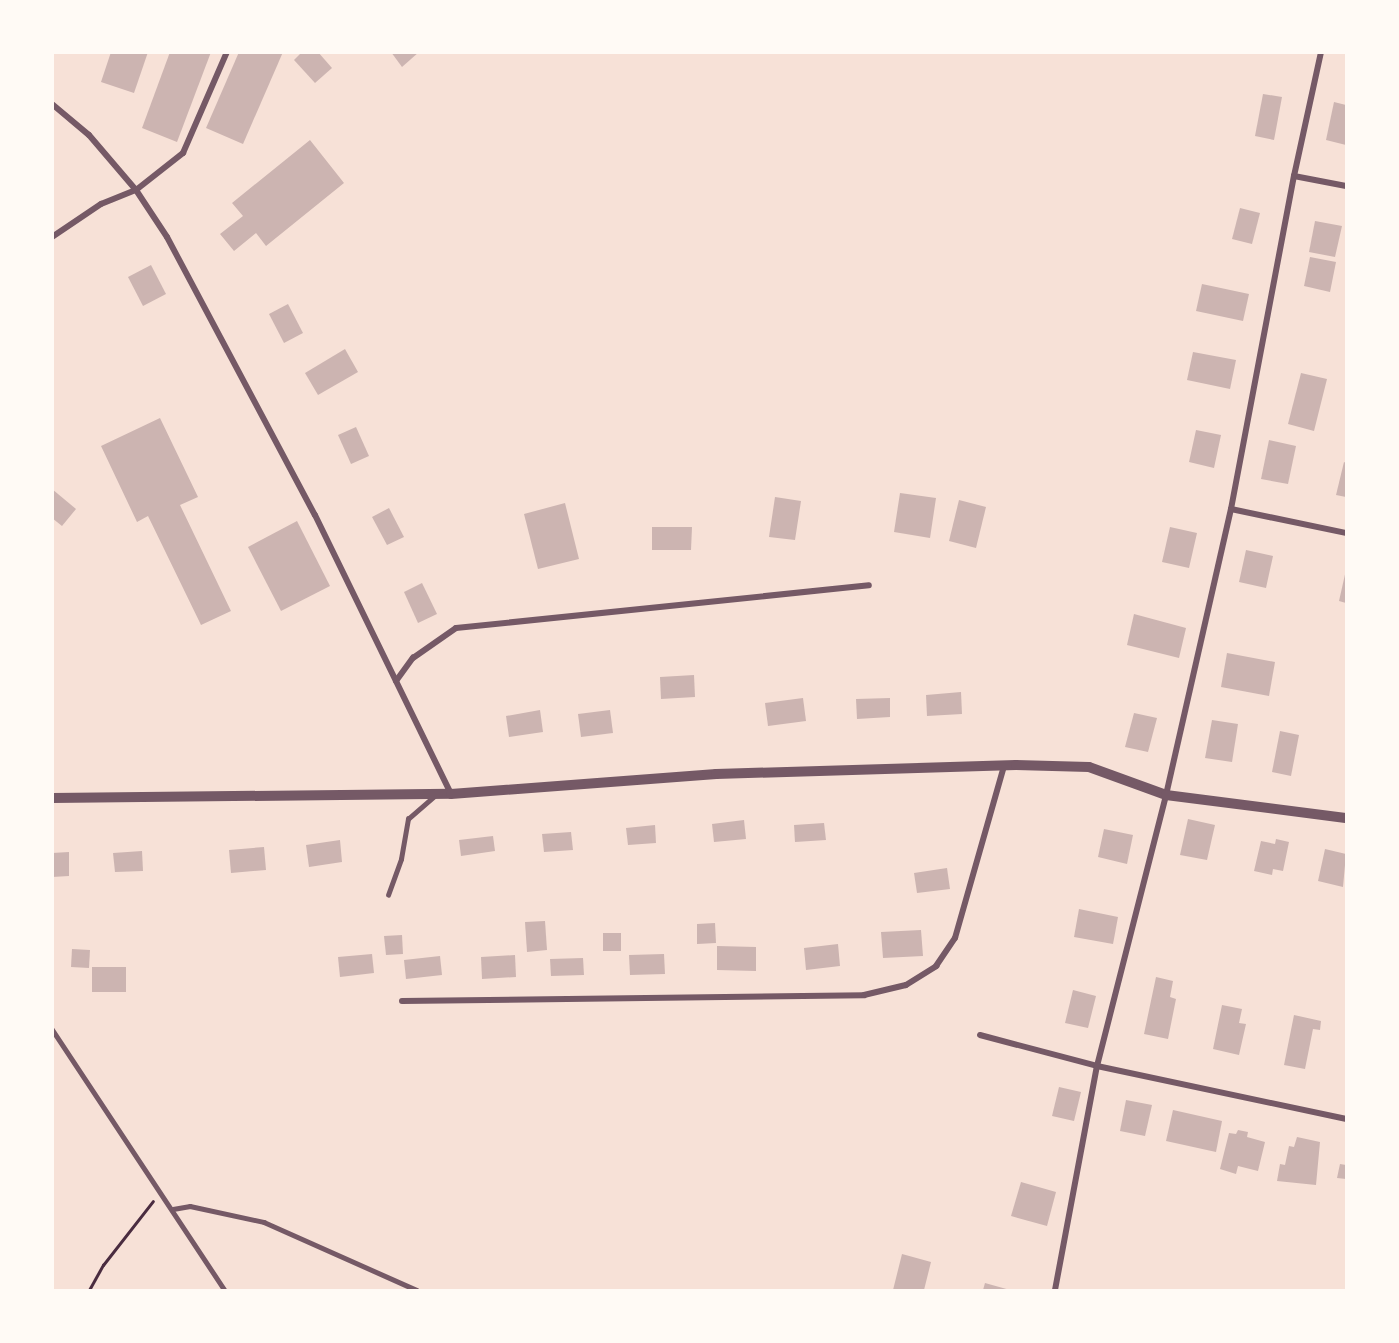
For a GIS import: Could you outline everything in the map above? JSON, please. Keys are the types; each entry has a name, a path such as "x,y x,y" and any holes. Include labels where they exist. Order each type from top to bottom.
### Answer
{"street":[{"path":"52,237 101,204 136,190 183,153 227,52"},
{"path":"1055,1290 1097,1066 1166,795 1231,509 1294,176 1321,52"},
{"path":"52,104 90,135 136,190 167,237 315,514 451,795"},
{"path":"1294,176 1347,186"},
{"path":"1231,509 1347,534"},
{"path":"396,681 413,658 456,628 869,585"},
{"path":"402,1001 864,995 906,985 936,966 955,938 1004,766"},
{"path":"52,798 451,795 716,774 1004,766 1089,767 1166,795 1347,818"},
{"path":"980,1035 1097,1066 1347,1119"}],"lane":[{"path":"388,895 401,859 408,819 436,795"},
{"path":"52,1029 162,1190 225,1290"},
{"path":"174,1209 190,1206 264,1222 417,1290"}],"path":[{"path":"89,1290 104,1265 162,1190"}],"building":[{"path":"111,52 148,52 134,93 101,82"},
{"path":"170,52 211,52 177,142 142,128"},
{"path":"239,52 283,52 243,144 206,128"},
{"path":"302,52 318,52 332,68 315,83 294,60"},
{"path":"391,52 419,52 402,67"},
{"path":"1263,94 1282,97 1274,140 1255,136"},
{"path":"1334,102 1346,105 1346,145 1326,140"},
{"path":"310,140 344,183 266,246 256,233 234,251 220,234 243,216 232,203"},
{"path":"1240,208 1260,213 1252,244 1232,239"},
{"path":"1315,221 1342,226 1335,257 1309,252"},
{"path":"1310,257 1336,262 1330,292 1304,286"},
{"path":"151,265 166,294 143,306 128,277"},
{"path":"1202,284 1249,294 1243,321 1196,311"},
{"path":"288,304 303,333 284,343 269,314"},
{"path":"345,349 358,372 318,395 305,373"},
{"path":"1193,352 1236,360 1230,389 1187,380"},
{"path":"1301,373 1327,379 1314,431 1288,424"},
{"path":"160,418 198,497 180,505 231,611 201,625 148,516 137,522 101,446"},
{"path":"356,427 369,456 351,464 338,435"},
{"path":"1196,430 1221,435 1214,468 1189,462"},
{"path":"1269,440 1296,446 1288,484 1261,479"},
{"path":"1344,462 1346,463 1346,497 1336,495"},
{"path":"52,489 76,509 62,526 52,518"},
{"path":"900,493 936,498 930,538 894,532"},
{"path":"775,497 801,501 795,540 769,537"},
{"path":"959,500 986,507 976,548 949,541"},
{"path":"565,503 579,559 538,569 524,514"},
{"path":"389,508 404,537 387,545 372,517"},
{"path":"297,521 330,586 281,611 248,547"},
{"path":"652,527 692,527 691,550 652,550"},
{"path":"1170,527 1197,533 1189,568 1162,562"},
{"path":"1246,550 1273,556 1266,588 1239,582"},
{"path":"1346,570 1346,603 1339,601"},
{"path":"422,583 437,614 418,623 404,592"},
{"path":"1134,614 1186,628 1179,658 1127,645"},
{"path":"1227,653 1275,662 1269,696 1221,687"},
{"path":"694,675 695,697 661,699 660,677"},
{"path":"961,692 962,714 927,716 926,695"},
{"path":"803,698 806,721 768,726 765,703"},
{"path":"890,698 890,717 857,719 856,699"},
{"path":"540,710 543,732 509,737 506,716"},
{"path":"610,710 613,733 581,737 578,714"},
{"path":"1134,713 1157,718 1148,752 1125,747"},
{"path":"1212,720 1238,724 1232,762 1205,758"},
{"path":"1280,731 1299,735 1291,776 1272,772"},
{"path":"1188,819 1215,825 1207,860 1180,855"},
{"path":"744,820 746,839 714,842 712,824"},
{"path":"824,823 826,840 795,842 794,825"},
{"path":"655,825 656,843 628,845 626,828"},
{"path":"1104,829 1133,835 1127,864 1098,857"},
{"path":"571,832 573,850 544,852 542,834"},
{"path":"493,836 495,851 461,856 459,840"},
{"path":"1276,839 1289,842 1283,871 1273,869 1272,875 1254,871 1261,841 1275,844"},
{"path":"340,840 342,862 309,867 306,845"},
{"path":"264,847 266,870 231,873 229,850"},
{"path":"1325,849 1346,854 1343,887 1318,881"},
{"path":"142,851 143,871 115,872 113,853"},
{"path":"69,852 69,876 52,877 52,853"},
{"path":"947,868 950,889 917,893 914,873"},
{"path":"1079,909 1118,917 1113,944 1074,937"},
{"path":"545,921 547,950 527,952 525,922"},
{"path":"715,923 716,943 697,944 697,924"},
{"path":"921,930 923,956 883,958 881,932"},
{"path":"603,933 621,933 621,951 603,951"},
{"path":"402,935 403,954 386,955 384,936"},
{"path":"838,944 840,966 806,970 804,948"},
{"path":"717,946 756,947 756,971 717,970"},
{"path":"72,949 90,950 89,968 71,967"},
{"path":"372,954 374,973 340,977 338,957"},
{"path":"664,954 665,974 630,975 629,955"},
{"path":"515,955 516,977 482,979 481,957"},
{"path":"440,956 442,975 406,979 404,960"},
{"path":"583,958 584,975 551,976 550,959"},
{"path":"92,967 126,967 126,992 92,992"},
{"path":"1156,977 1173,981 1170,997 1176,999 1168,1039 1144,1034"},
{"path":"1073,990 1096,996 1088,1028 1065,1023"},
{"path":"1222,1005 1242,1009 1239,1023 1246,1024 1239,1055 1213,1049"},
{"path":"1294,1015 1321,1021 1320,1030 1313,1029 1305,1069 1284,1065"},
{"path":"1059,1087 1081,1092 1074,1121 1052,1116"},
{"path":"1126,1100 1152,1105 1145,1136 1120,1131"},
{"path":"1173,1110 1222,1121 1216,1152 1166,1141"},
{"path":"1238,1130 1248,1132 1247,1137 1265,1142 1258,1171 1238,1166 1236,1174 1220,1169 1229,1133 1236,1134"},
{"path":"1297,1137 1320,1142 1316,1185 1277,1181 1280,1164 1285,1165 1289,1146 1294,1147"},
{"path":"1340,1164 1346,1165 1346,1179 1337,1178"},
{"path":"1021,1182 1056,1192 1047,1226 1011,1216"},
{"path":"902,1254 931,1262 924,1290 893,1290"},
{"path":"985,1283 1010,1290 983,1290"}]}
